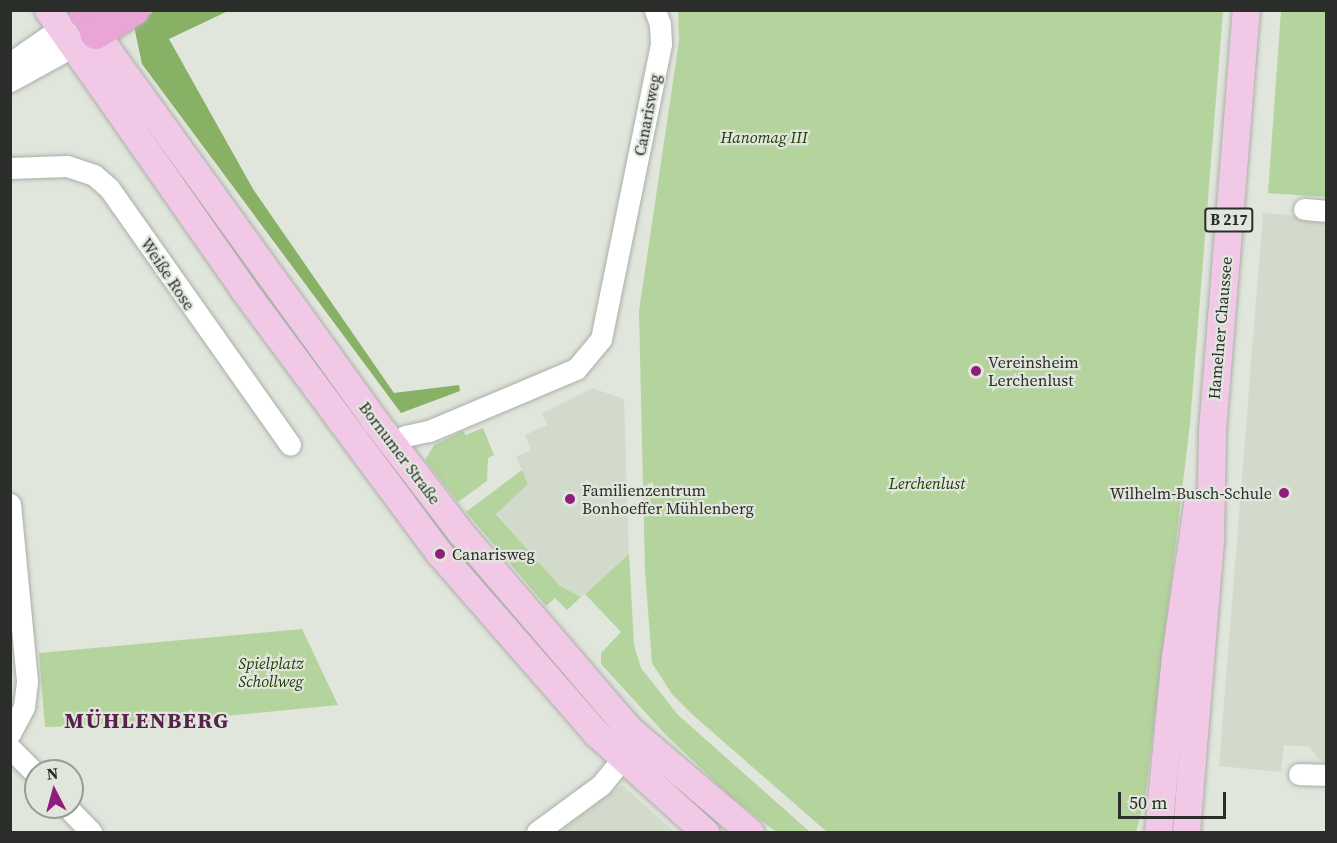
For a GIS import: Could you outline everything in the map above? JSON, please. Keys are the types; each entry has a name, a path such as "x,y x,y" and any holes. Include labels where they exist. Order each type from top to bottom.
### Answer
{"highway":[{"path":"76,22 133,10"}],"main road":[{"name":"Hamelner Chaussee","path":"1186,832 1210,537 1212,430 1246,10"},
{"name":"Bornumer Straße","path":"76,22 399,441 468,542 631,748 705,832"},
{"name":"Bornumer Straße","path":"76,22 369,462 519,649 631,748 750,832"},
{"name":"Hamelner Chaussee","path":"1158,832 1176,646 1191,535 1212,430"}],"street":[{"name":"Canarisweg","path":"369,462 438,415 585,355 601,339 660,44 660,24 655,10"},
{"path":"10,63 76,22"},
{"path":"10,81 76,22"},
{"name":"Weiße Rose","path":"10,168 67,166 94,175 109,188 290,446"},
{"path":"1304,208 1326,211"},
{"path":"10,504 27,682 24,707 10,733"},
{"path":"10,748 24,762"},
{"path":"537,832 601,785 631,748"},
{"path":"1299,774 1326,775"},
{"path":"79,819 91,832"}],"shaded area":[{"name":"Wilhelm-Busch-Schule","path":"1263,213 1326,218 1326,767 1309,747 1284,745 1281,772 1219,766"},
{"name":"Familienzentrum Bonhoeffer Mühlenberg","path":"592,388 624,399 629,554 581,597 560,586 496,513 528,484 516,457 531,450 525,435 547,425 542,413"},
{"path":"622,785 675,832 559,832"}],"green space":[{"path":"154,11 228,11 169,39 253,189 394,393 459,385 460,391 401,413 142,64 134,26"},
{"name":"Lerchenlust","path":"678,11 1223,11 1190,424 1145,799 1136,832 827,832 694,716 672,694 652,663 645,571 639,311 679,41"},
{"path":"1281,11 1326,11 1326,197 1268,193"},
{"path":"483,428 494,455 488,458 487,481 458,502 425,460 434,445 463,431 466,435"},
{"path":"522,470 528,484 496,514 560,586 581,597 567,610 555,598 546,606 466,512"},
{"path":"629,554 634,645 641,668 678,715 810,832 776,832 730,796 666,735 601,664 601,653 621,632 585,594"},
{"name":"Spielplatz Schollweg","path":"302,629 338,705 142,724 45,727 39,653"}],"place":[{"name":"Vereinsheim Lerchenlust","path":"976,371"},
{"name":"Wilhelm-Busch-Schule","path":"1284,493"},
{"name":"Familienzentrum Bonhoeffer Mühlenberg","path":"570,499"},
{"name":"Canarisweg","path":"440,554"}],"district":[{"name":"MÜHLENBERG","path":"147,721"}],"park label":[{"name":"Hanomag III","path":"764,137"}]}
